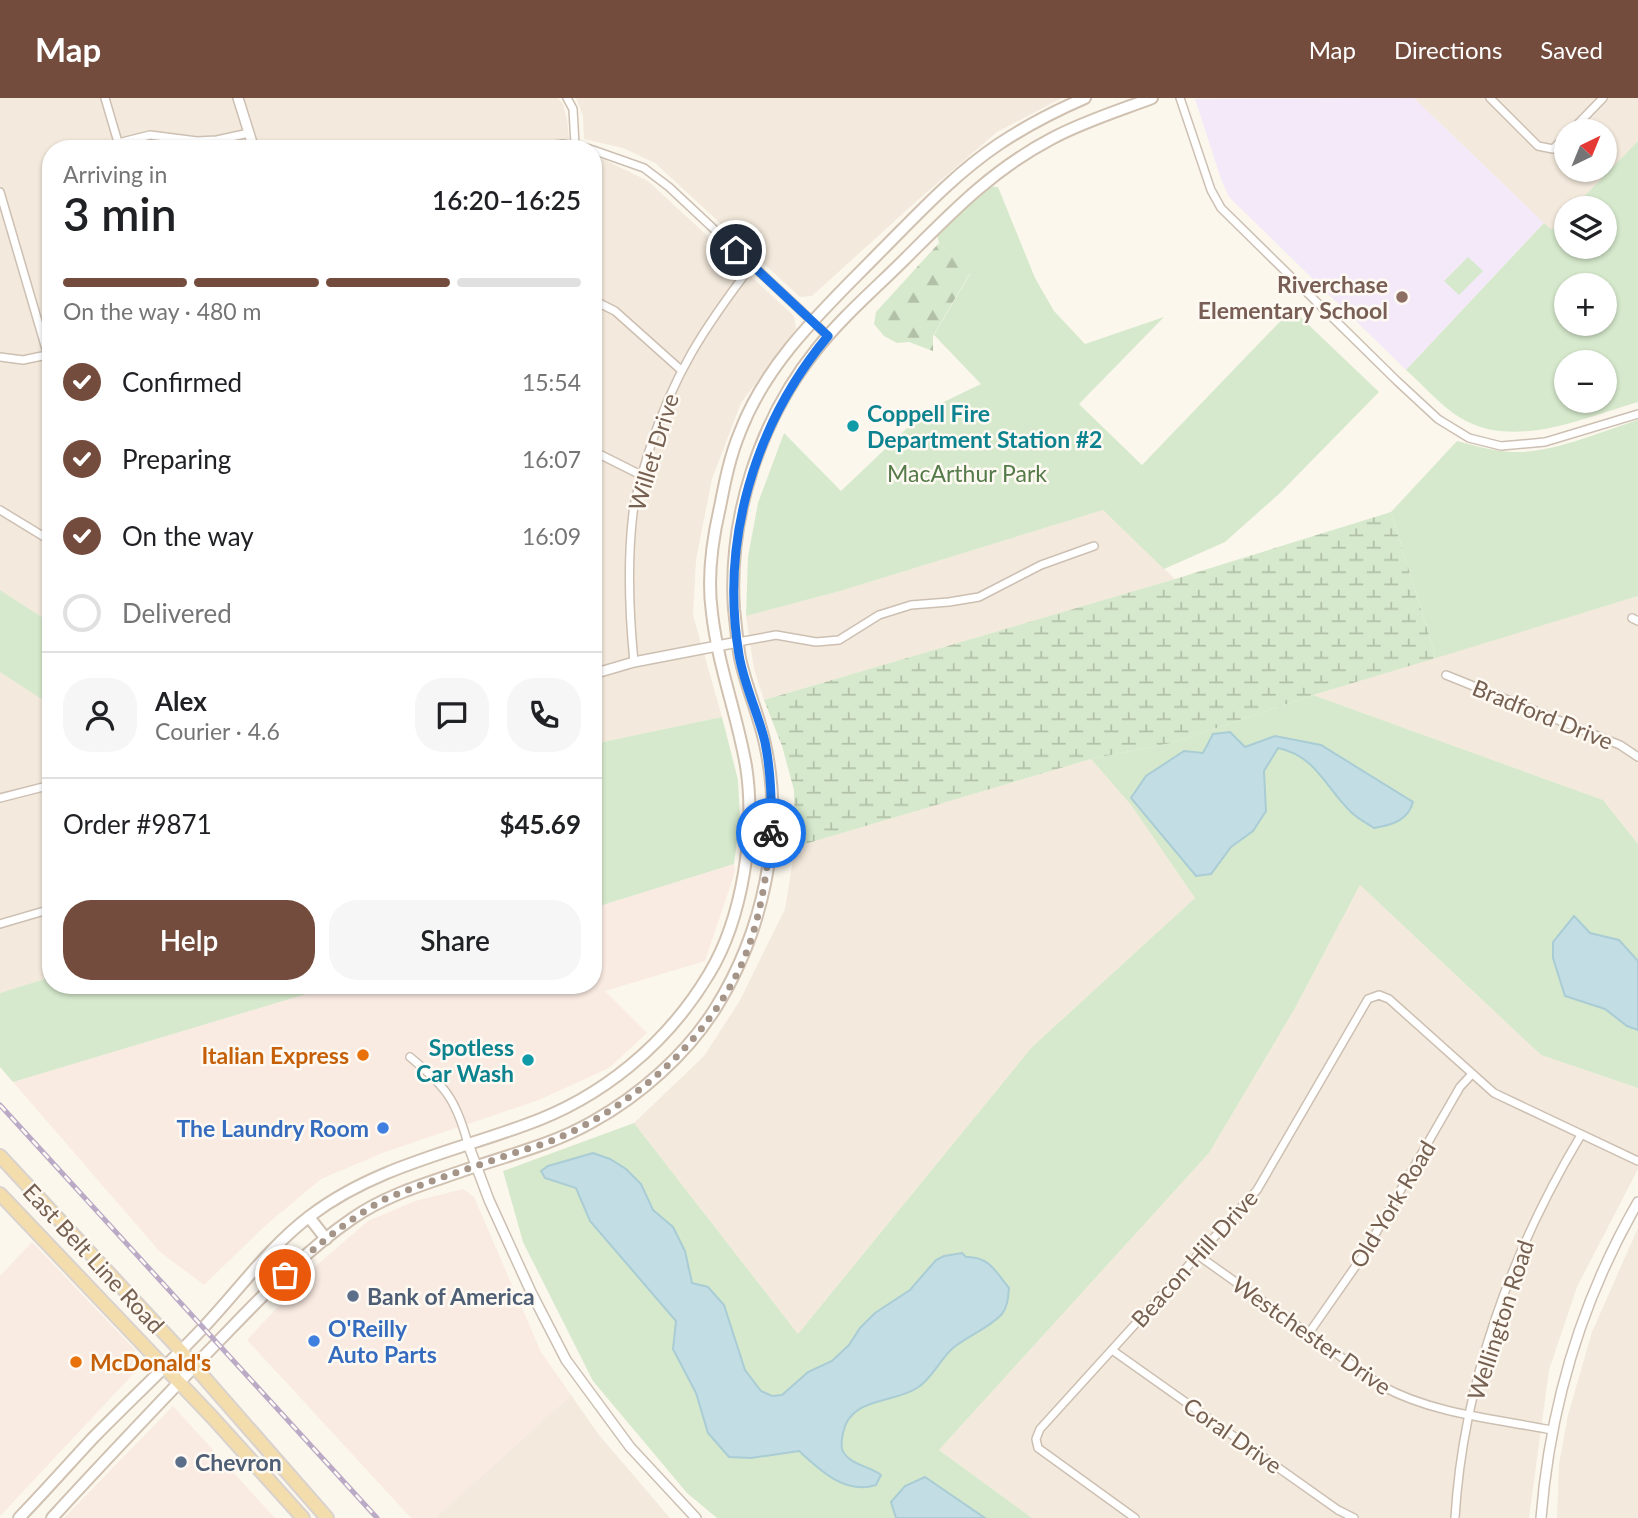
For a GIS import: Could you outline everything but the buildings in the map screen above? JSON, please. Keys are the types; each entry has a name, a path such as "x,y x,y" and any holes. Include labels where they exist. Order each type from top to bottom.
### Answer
{"main road":[{"path":"21,1517 94,1438 181,1351 276,1245 309,1217 379,1174 528,1124 571,1105 611,1080 648,1051 682,1015 712,969 724,944 741,885 749,821 749,794 740,735 716,646 711,609 710,569 728,467 741,428 785,353 812,321 928,204 994,147 1025,127 1085,98"},
{"path":"52,1518 269,1290 326,1238 385,1199 553,1140 591,1123 666,1068 711,1017 738,972 766,883 772,810 770,777 765,742 743,669 738,642 733,575 742,511 751,473 770,424 792,384 828,336 971,193 995,174 1053,137 1152,98"},
{"path":"648,1051 666,1068"},
{"name":"East Belt Line Road","path":"0,1156 181,1351 327,1518"},
{"name":"East Belt Line Road","path":"0,1194 165,1367 303,1518"},
{"path":"309,1217 326,1238"},
{"path":"47,1246 66,1228"}],"street":[{"path":"105,98 117,140"},
{"path":"238,98 251,140"},
{"path":"567,98 573,109 575,140"},
{"path":"1180,98 1211,191 1221,208 1438,419 1469,438 1501,446 1545,442 1638,414"},
{"path":"1490,98 1538,146 1554,148"},
{"path":"1583,119 1603,98"},
{"path":"136,140 150,135 217,140 249,133"},
{"path":"602,153 644,168 669,187 828,336"},
{"path":"0,192 42,338"},
{"name":"Willet Drive","path":"634,662 629,609 629,569 633,510 641,475 660,416 681,370 712,317 752,265"},
{"path":"602,304 615,311 681,370"},
{"path":"0,357 23,360 42,356"},
{"path":"602,456 641,475"},
{"path":"0,510 42,536"},
{"path":"602,671 634,662 776,635 816,642 839,640 879,615 911,605 979,597 1041,565 1094,546"},
{"name":"Bradford Drive","path":"1446,675 1620,745 1638,757"},
{"path":"0,798 42,787"},
{"path":"0,924 42,912"},
{"name":"Beacon Hill Drive","path":"1135,1518 1038,1448 1035,1438 1040,1429 1256,1190 1368,999 1379,995 1389,999 1472,1074"},
{"path":"410,1057 435,1079 461,1116 468,1144 489,1200 566,1360 630,1447 696,1518"},
{"path":"1472,1074 1494,1093 1638,1161"},
{"name":"Old York Road","path":"1309,1333 1362,1257 1460,1087 1472,1074"},
{"name":"Wellington Road","path":"1455,1518 1463,1447 1485,1352 1509,1281 1537,1214 1581,1135"},
{"path":"1541,1518 1552,1430 1570,1357 1604,1268 1638,1202"},
{"name":"Westchester Drive","path":"1199,1256 1400,1396 1470,1414 1552,1430"},
{"name":"Coral Drive","path":"1112,1349 1338,1510 1354,1518"}],"shaded area":[{"path":"0,98 558,98 563,104 569,140 42,140 42,617 0,590"},
{"path":"576,98 1062,98 997,132 812,296 800,297 655,163 623,148 602,143 602,140 584,139 583,116"},
{"path":"1414,98 1638,98 1638,141 1617,163 1617,119 1554,119 1554,182 1598,182 1585,196 1554,196 1552,231"},
{"name":"Riverchase Elementary School","path":"1414,98 1544,223 1406,370 1229,197 1195,99"},
{"path":"602,159 648,181 794,316 796,329 741,403 712,479 696,560 693,615 722,717 602,742"},
{"path":"1103,510 1175,579 764,700 754,669 746,616 840,591"},
{"path":"1638,596 1638,844 1603,800 1313,695"},
{"path":"0,671 42,698 42,980 0,993"},
{"path":"1091,759 1131,805 1195,898 1032,1047 798,1334 634,1123 704,1056 739,1002 785,909 795,847"},
{"path":"734,864 735,872 705,961 605,991 647,1033 609,1068 539,1100 385,1152 321,1179 266,1225 204,1285 160,1252 13,1082 306,994 602,994 602,905"},
{"path":"1360,885 1541,1055 1638,1088 1638,1169 1577,1287 1549,1370 1529,1518 1032,1518 939,1450 1209,1153 1294,1010"},
{"path":"463,1189 474,1197 541,1352 571,1395 435,1518 411,1518 247,1340 318,1264 368,1221 415,1201"},
{"path":"1638,1228 1638,1518 1557,1518 1559,1464 1568,1415 1592,1332"},
{"path":"32,1242 135,1350 135,1372 0,1516 0,1276"},
{"path":"571,1395 599,1435 670,1518 435,1518"},
{"path":"173,1406 275,1518 64,1518"}],"green space":[{"path":"1638,141 1638,402 1617,409 1617,350 1554,350 1554,413 1603,413 1571,423 1525,431 1480,427 1452,412 1406,370 1544,223 1552,230 1554,228 1554,259 1617,259 1617,196 1585,196 1598,182 1617,182 1617,163"},
{"name":"MacArthur Park","path":"986,186 998,187 1035,278 1054,311 1085,344 1164,317 1079,404 1142,465 1292,309 1379,392 1280,493 1225,542 1164,569 1103,510 840,591 746,616 748,557 758,503 784,433 841,491 925,411 981,384 934,335 970,274 939,243 937,235"},
{"path":"939,243 970,273 933,336 933,351 909,342 897,343 884,336 874,324 876,312"},
{"path":"1468,257 1483,271 1459,295 1444,281"},
{"path":"1638,420 1638,596 1436,658 1391,512 1457,441 1501,451 1530,451 1561,445"},
{"path":"1391,512 1436,658 1313,695 1176,742 1091,759 795,847 794,790 782,746 764,700 1175,579"},
{"path":"0,590 42,617 42,699 0,672"},
{"path":"1313,695 1603,800 1638,844 1638,1088 1541,1055 1360,885 1294,1010 1209,1153 939,1450 1032,1518 717,1518 687,1493 593,1381 523,1242 503,1171 634,1123 798,1334 1032,1047 1195,898 1131,805 1091,759 1176,742"},
{"path":"722,717 738,780 740,819 734,864 602,905 602,742"},
{"path":"42,980 42,994 306,994 13,1082 0,1067 0,993"}],"water":[{"path":"1230,732 1245,747 1275,736 1321,745 1413,802 1411,808 1398,821 1374,828 1351,812 1311,765 1291,752 1278,748 1264,771 1266,811 1253,831 1231,847 1211,874 1196,876 1131,798 1146,776 1184,751 1203,753 1213,734"},
{"path":"1574,916 1590,933 1619,940 1638,961 1638,1030 1627,1026 1605,1009 1565,996 1553,958 1553,942"},
{"path":"593,1153 626,1169 641,1184 653,1210 673,1227 685,1251 692,1283 708,1287 724,1305 745,1370 761,1391 772,1396 782,1395 808,1372 832,1361 875,1313 910,1290 936,1260 944,1256 962,1253 966,1257 981,1259 991,1266 1009,1288 1005,1308 991,1324 953,1348 917,1388 863,1407 847,1421 842,1449 849,1459 881,1475 876,1485 854,1487 844,1484 824,1473 799,1451 751,1458 729,1457 708,1433 696,1393 673,1349 676,1321 590,1221 576,1188 545,1178 541,1171 548,1166"},
{"path":"925,1477 985,1518 896,1518 891,1502 905,1486"}],"railway":[{"path":"0,1105 377,1518"}],"way so far":[{"path":"285,1275 335,1231 385,1199 553,1140 591,1123 666,1068 711,1017 738,972 766,883 771,833"}],"place":[{"name":"Riverchase Elementary School","path":"1402,297"},
{"name":"Coppell Fire Department Station #2","path":"853,426"},
{"name":"Italian Express","path":"363,1055"},
{"name":"Spotless Car Wash","path":"528,1060"},
{"name":"The Laundry Room","path":"383,1128"},
{"name":"Bank of America","path":"353,1296"},
{"name":"O'Reilly Auto Parts","path":"314,1341"},
{"name":"McDonald's","path":"76,1362"},
{"name":"Chevron","path":"181,1462"}],"route":[{"path":"736,250 828,336 792,384 758,453 742,511 733,575 739,654 765,742 770,777 771,833"}]}
